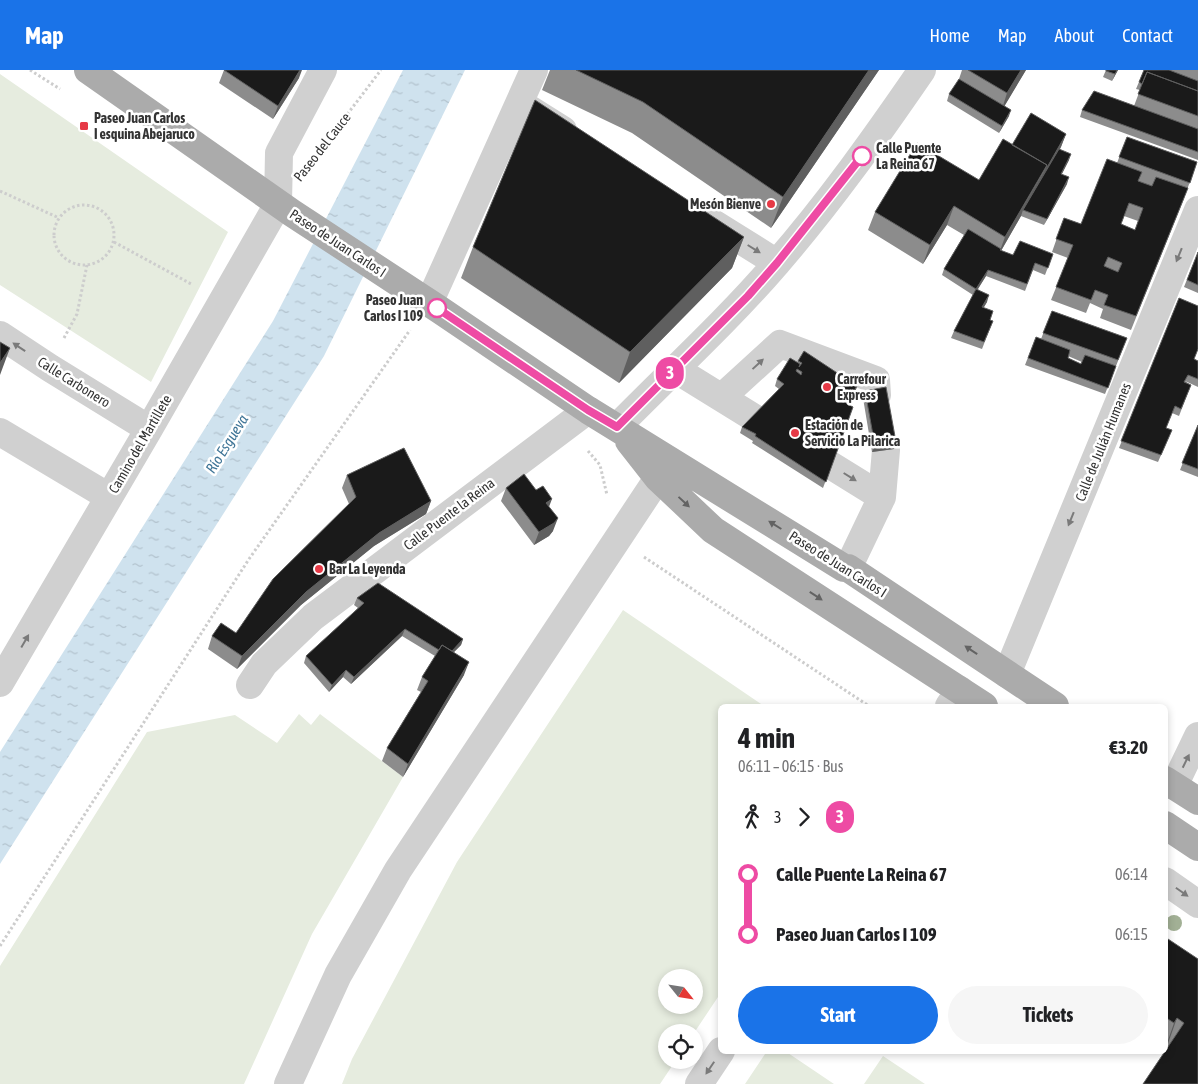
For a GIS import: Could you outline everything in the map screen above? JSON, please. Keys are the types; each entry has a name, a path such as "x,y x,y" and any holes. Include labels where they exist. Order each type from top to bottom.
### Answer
{"main road":[{"name":"Paseo de Juan Carlos I","path":"88,70 287,210 588,410 844,568 848,568 1052,704"},
{"name":"Paseo de Juan Carlos I","path":"617,427 658,478 713,530 956,701 973,704"},
{"path":"1169,783 1198,801"},
{"path":"1168,827 1198,847"}],"street":[{"name":"Paseo del Cauce","path":"287,210 279,154 323,70"},
{"path":"429,303 534,70"},
{"path":"617,427 748,296 777,263 862,156 922,70"},
{"path":"520,102 586,144"},
{"path":"686,207 777,263"},
{"name":"Camino del Martillete","path":"0,683 222,301 287,210"},
{"name":"Calle de Julián Humanes","path":"1007,674 1198,210"},
{"name":"Calle Carbonero","path":"0,335 149,429"},
{"path":"722,397 780,344 876,380 878,395"},
{"path":"675,369 882,497"},
{"name":"Calle Puente la Reina","path":"250,685 264,664 313,617 588,410"},
{"path":"0,432 109,497"},
{"path":"848,568 882,497 886,450"},
{"path":"288,1084 338,975 398,870 658,478"},
{"path":"1169,783 1198,736"},
{"path":"1168,883 1198,904"},
{"path":"699,1084 719,1054"}],"path":[{"name":"Paseo del Cauce","path":"319,151 381,70"},
{"path":"0,192 59,218"},
{"path":"81,205 94,206 105,213 111,222 115,231 114,242 110,251 103,259 93,265 80,266 68,262 59,254 54,242 54,229 59,218 69,208 81,205"},
{"path":"114,242 222,301"},
{"path":"50,368 77,314 87,266"},
{"path":"0,946 249,559 429,303"},
{"path":"587,450 600,465 607,498"},
{"path":"642,556 866,704"}],"shaded area":[{"path":"0,74 228,232 151,382 0,285"},
{"path":"623,610 761,704 718,704 718,997 700,1024 658,1024 658,1069 670,1069 660,1084 342,1084 352,1059 457,862"},
{"path":"299,714 311,725 320,714 403,777 312,934 244,1084 0,1084 0,966 147,732 235,715 277,743"},
{"path":"765,1054 789,1054 834,1084 745,1084"},
{"path":"883,1056 925,1084 864,1084"}],"water":[{"name":"Río Esgueva","path":"403,70 465,70 324,356 0,864 0,752 273,321"}],"building":[{"path":"224,70 300,70 278,106"},
{"path":"576,70 869,70 783,197 643,102"},
{"path":"968,70 1021,70 1007,93"},
{"path":"1106,70 1117,70 1115,74"},
{"path":"1144,70 1169,70 1198,81 1198,91 1147,72 1142,84 1139,82"},
{"path":"1147,72 1198,91 1198,116 1138,94"},
{"path":"959,79 1011,110 1002,126 949,94"},
{"path":"1094,91 1198,129 1198,152 1082,110"},
{"path":"535,100 744,237 630,352 473,247"},
{"path":"1031,113 1066,134 1045,171 1047,165 1012,145"},
{"path":"1127,137 1197,162 1190,183 1119,157"},
{"path":"1003,139 1047,165 1005,237 954,206 930,245 875,212 917,143 979,180"},
{"path":"1059,149 1071,154 1061,174 1069,177 1047,219 1023,210"},
{"path":"1107,159 1142,172 1138,181 1152,186 1156,177 1188,188 1136,316 1104,305 1108,295 1095,290 1091,300 1056,287 1073,245 1056,239 1064,218 1081,224","holes":["1129,203 1143,208 1135,230 1121,224","1108,257 1122,263 1118,272 1104,266"]},
{"path":"968,229 1000,250 1013,255 1020,241 1053,254 1048,268 1035,263 1027,284 988,270 976,289 944,269"},
{"path":"1198,252 1198,285 1187,280"},
{"path":"976,289 989,295 982,307 993,311 990,320 993,321 984,342 954,331"},
{"path":"1179,298 1198,306 1198,349 1194,359 1198,361 1198,379 1188,375 1184,382 1191,385 1181,409 1175,406 1166,428 1172,430 1161,455 1121,441"},
{"path":"1052,311 1127,338 1118,360 1043,333"},
{"path":"1036,337 1070,350 1068,358 1081,364 1085,355 1116,366 1108,388 1028,358"},
{"path":"0,342 10,348 0,363"},
{"path":"804,351 857,386 846,403 853,407 826,482 755,436 756,434 742,427 784,384 777,379 790,358 800,364 799,367 802,363 798,361","holes":["797,369 802,372 801,375 796,371"]},
{"path":"886,387 896,442 875,446 865,391"},
{"path":"1198,425 1198,469 1182,463"},
{"name":"Bar La Leyenda","path":"404,448 431,501 379,533 306,592 242,656 212,636 221,623 236,633 273,579 356,497 347,475"},
{"path":"524,474 536,490 543,486 552,499 546,503 558,518 554,523 539,532 506,488"},
{"path":"378,583 463,639 452,651 442,645 439,650 405,629 354,677 346,670 332,685 306,656 364,603 357,598"},
{"path":"442,645 469,662 408,764 387,748 428,681 422,677"},
{"path":"1168,939 1198,959 1198,1084 1143,1084 1163,1054 1168,1054 1168,1047 1184,1023 1177,1018 1174,1023 1168,1019"}],"bus line":[{"name":"3","path":"437,308 588,410 617,427 748,296 777,263 862,156"}],"place":[{"name":"Paseo Juan Carlos I esquina Abejaruco","path":"84,126"},
{"name":"Calle Puente La Reina 67","path":"862,156"},
{"name":"Mesón Bienve","path":"771,204"},
{"name":"Paseo Juan Carlos I 109","path":"437,308"},
{"name":"Carrefour Express","path":"827,387"},
{"name":"Estación de Servicio La Pilarica","path":"795,433"},
{"name":"Bar La Leyenda","path":"319,569"}]}
